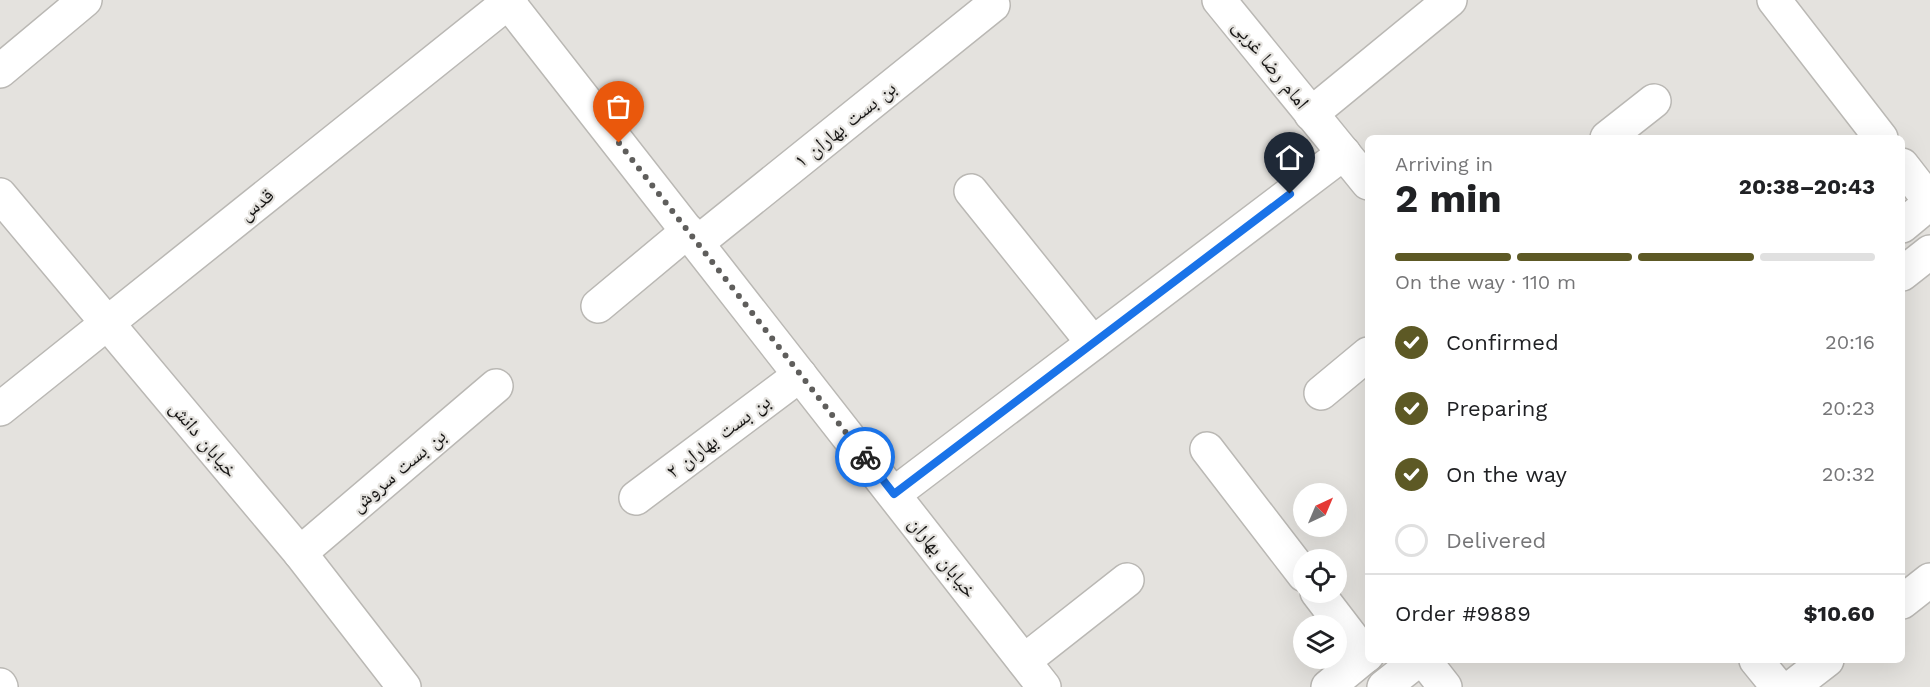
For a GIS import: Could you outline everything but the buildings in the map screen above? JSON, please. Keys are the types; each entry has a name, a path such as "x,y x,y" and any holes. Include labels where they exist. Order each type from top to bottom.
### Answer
{"street":[{"path":"0,71 85,0"},
{"name":"امام رضا غربی","path":"1219,0 1365,179"},
{"path":"1311,114 1450,0"},
{"path":"1774,0 1879,135"},
{"name":"خیابان بهاران","path":"510,1 1044,687"},
{"name":"قدس","path":"0,409 510,1"},
{"name":"بن بست بهاران ۱","path":"598,306 693,237 993,5"},
{"path":"1611,135 1654,101"},
{"path":"894,494 1344,153"},
{"path":"1905,169 1930,202 1905,223"},
{"path":"971,190 1093,343"},
{"name":"خیابان دانش","path":"0,195 300,553 390,682"},
{"path":"1905,272 1930,252"},
{"path":"1321,393 1365,356"},
{"name":"بن بست بهاران ۲","path":"636,498 800,375"},
{"name":"بن بست سروش","path":"300,553 496,386"},
{"path":"1207,449 1293,561"},
{"path":"1024,661 1127,579"},
{"path":"1905,600 1930,580"},
{"path":"1326,603 1365,652"},
{"path":"1328,687 1365,657"},
{"path":"1384,687 1414,663"},
{"path":"1426,663 1444,687"},
{"path":"1758,663 1778,687"},
{"path":"1792,687 1823,663"}],"way so far":[{"path":"619,143 865,457"}],"route":[{"path":"865,457 894,494 1290,194"}]}
